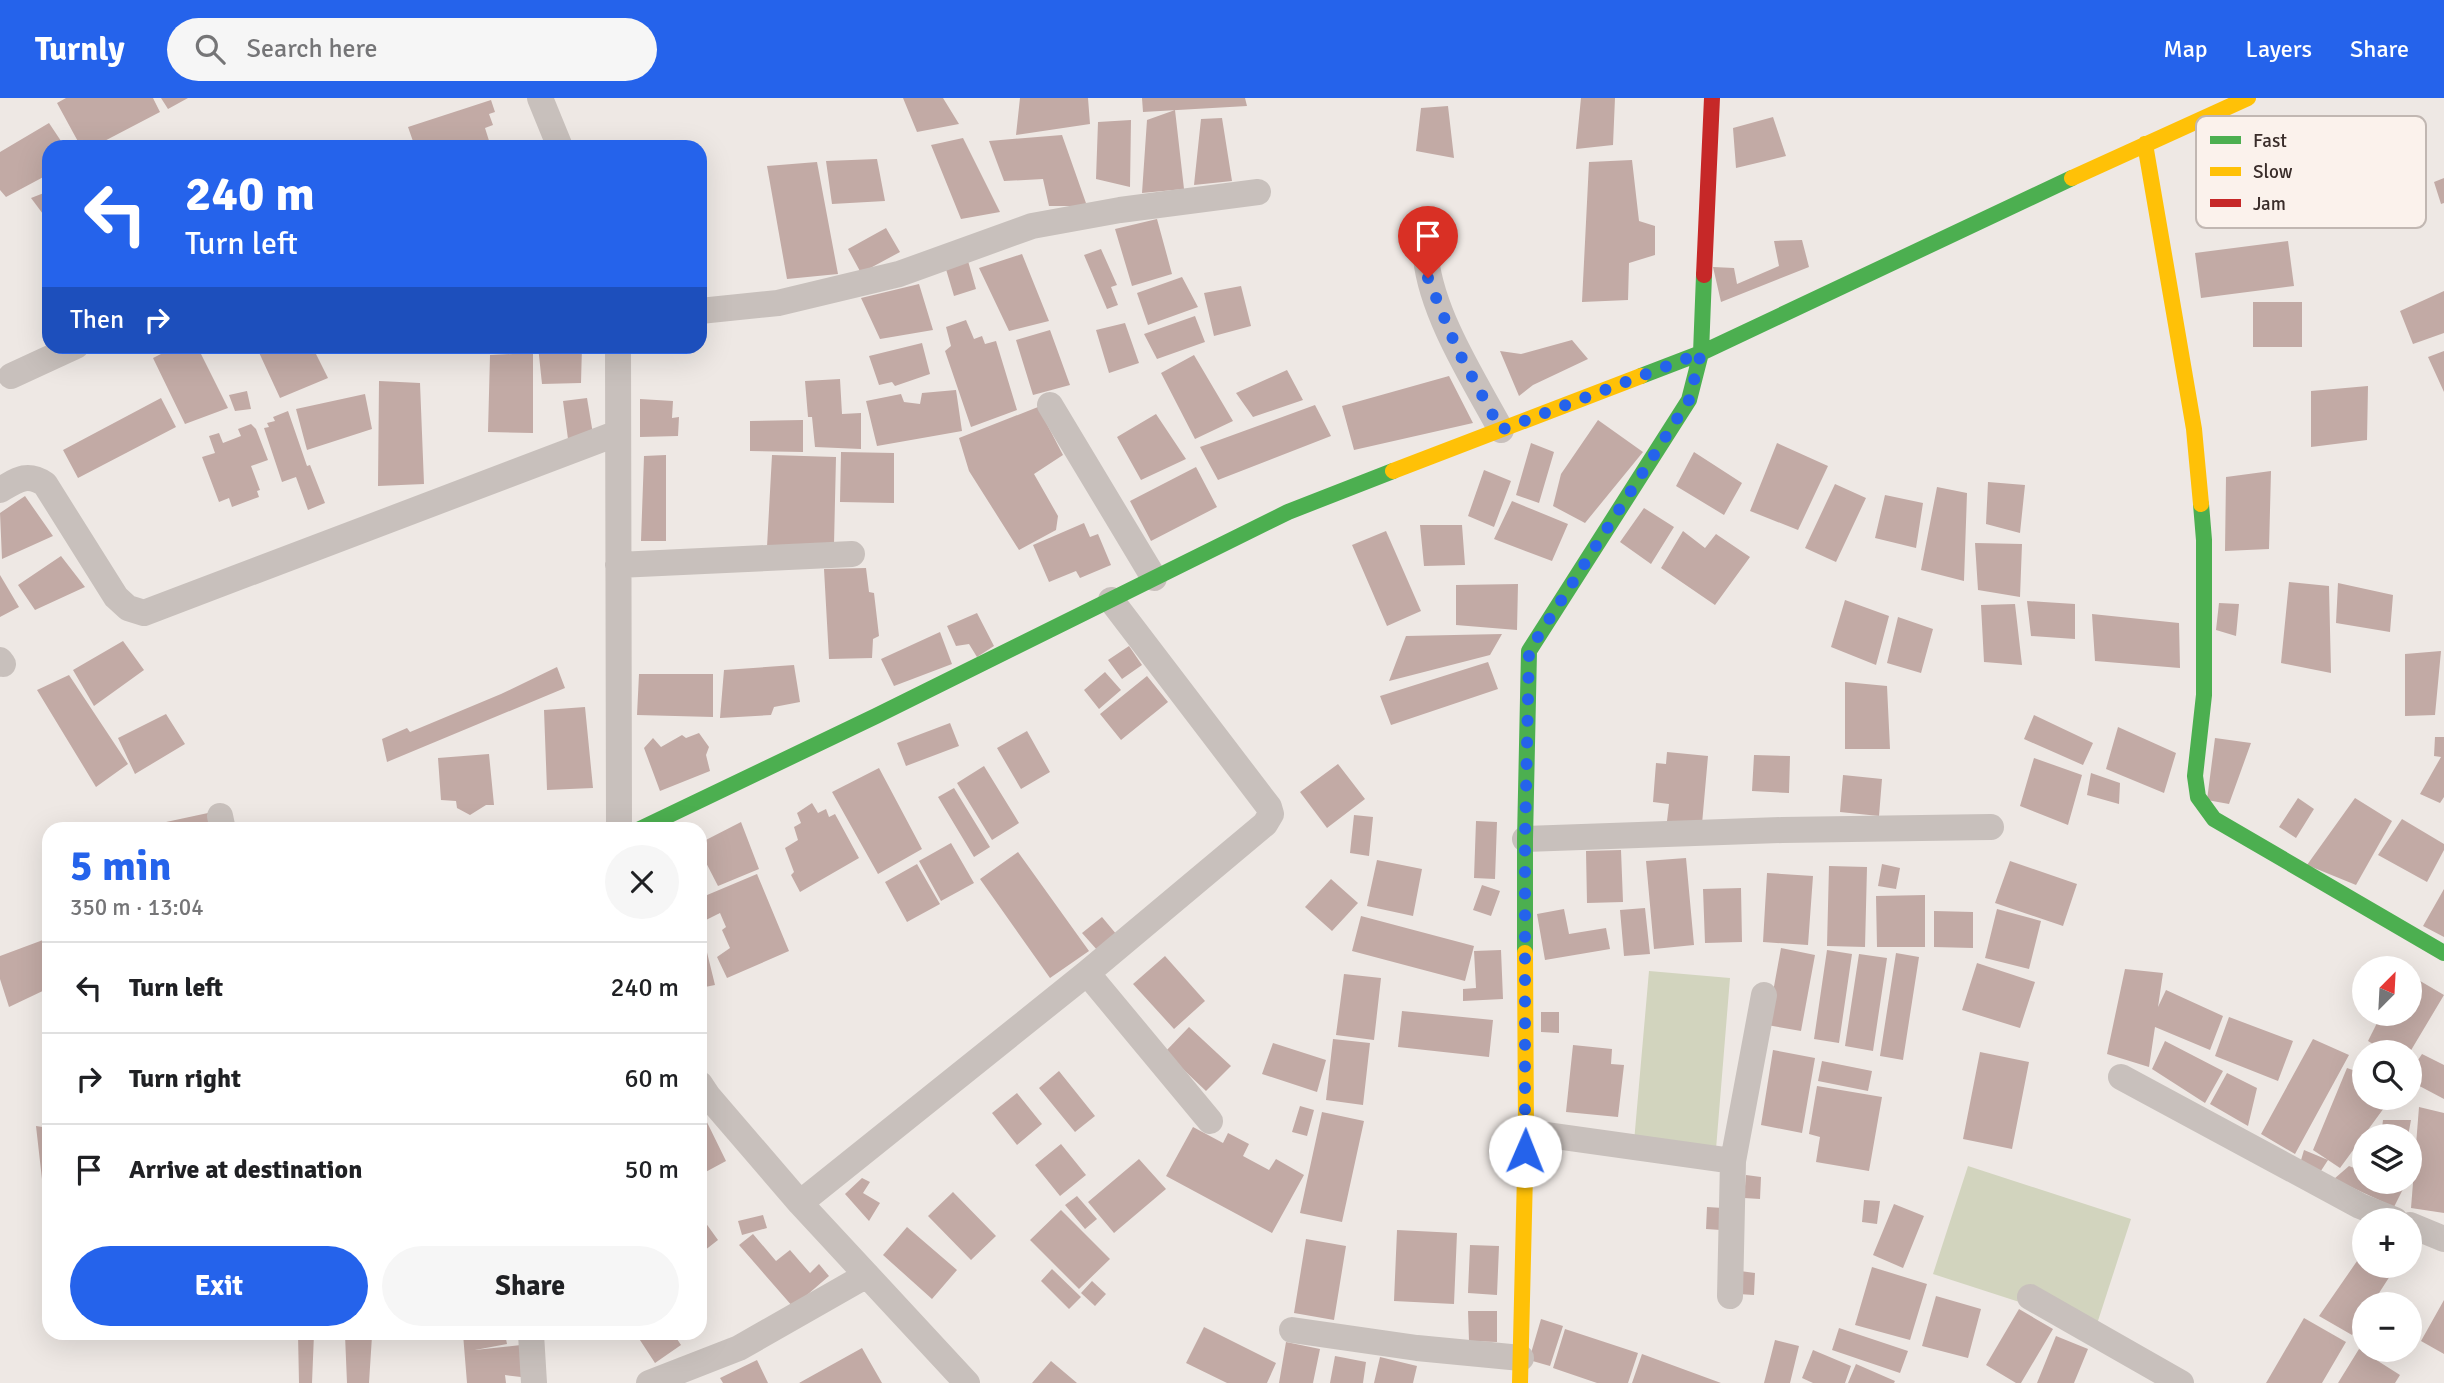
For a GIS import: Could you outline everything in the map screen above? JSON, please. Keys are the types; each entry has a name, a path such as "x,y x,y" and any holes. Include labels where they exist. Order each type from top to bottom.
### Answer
{"street":[{"path":"540,98 551,140"},
{"path":"1293,1330 1417,1348 1520,1371 1526,1132 1525,839 1529,651 1689,400 1701,353 1712,98"},
{"path":"2208,116 2248,98"},
{"path":"655,822 1288,512 1701,353 2196,121"},
{"path":"2145,144 2194,429 2204,540 2204,695 2195,776 2197,797 2214,819 2444,953"},
{"path":"707,310 778,303 899,274 1032,226 1120,210 1258,192"},
{"path":"1426,258 1428,278 1457,349 1501,430"},
{"path":"11,376 59,354"},
{"path":"618,354 619,822"},
{"path":"1050,405 1154,578"},
{"path":"0,490 23,476 36,478 45,484 116,597 128,608 144,613 618,433"},
{"path":"618,565 852,554"},
{"path":"800,1203 1087,973 1265,824 1271,814 1269,807 1111,600"},
{"path":"1525,839 1782,830 1991,827"},
{"path":"1087,973 1210,1121"},
{"path":"1730,1296 1733,1161 1764,995"},
{"path":"2122,1077 2365,1208"},
{"path":"707,1098 800,1203 967,1383"},
{"path":"1526,1132 1733,1161"},
{"path":"2422,1230 2444,1239"},
{"path":"649,1383 739,1348 867,1275"},
{"path":"2030,1297 2181,1383"},
{"path":"531,1340 534,1383"}],"green space":[{"path":"1649,971 1730,978 1716,1149 1634,1142"},
{"path":"1968,1166 2131,1219 2096,1327 1933,1274"}],"building":[{"path":"66,98 153,98 160,112 106,140 77,140 57,103"},
{"path":"161,98 188,98 168,109"},
{"path":"903,98 943,98 959,124 917,132"},
{"path":"1020,98 1088,98 1090,124 1016,135"},
{"path":"1142,98 1245,98 1247,106 1143,112"},
{"path":"1581,98 1615,98 1613,145 1576,149"},
{"path":"491,100 495,112 489,114 493,125 485,128 489,140 413,140 408,127"},
{"path":"1448,106 1454,158 1416,151 1421,108"},
{"path":"1175,110 1184,189 1142,193 1147,120"},
{"path":"1773,117 1786,156 1736,168 1733,128"},
{"path":"1222,118 1232,181 1194,185 1201,119"},
{"path":"1131,120 1130,187 1096,179 1098,122"},
{"path":"49,123 60,140 42,140 42,178 6,197 0,190 0,152"},
{"path":"1062,135 1087,206 1049,206 1043,179 1004,181 989,141"},
{"path":"963,138 1000,212 961,219 931,145"},
{"path":"877,159 885,201 832,204 826,161"},
{"path":"1632,160 1639,221 1655,226 1655,255 1629,263 1628,300 1582,302 1589,162"},
{"path":"817,162 838,274 787,279 767,166"},
{"path":"2444,178 2444,203 2441,204 2434,182"},
{"path":"42,194 42,213 31,198"},
{"path":"1157,219 1172,274 1132,286 1115,229"},
{"path":"886,228 900,252 861,273 848,249"},
{"path":"1802,240 1809,267 1721,302 1713,267 1734,268 1737,284 1779,266 1774,241"},
{"path":"2288,241 2294,286 2201,298 2195,253"},
{"path":"1101,249 1117,285 1111,287 1118,305 1107,309 1084,255"},
{"path":"1022,254 1049,321 1009,331 979,268"},
{"path":"968,261 976,289 954,296 945,266"},
{"path":"1182,277 1198,307 1148,325 1137,293"},
{"path":"919,284 933,330 880,339 861,298"},
{"path":"1241,286 1251,326 1214,336 1204,293"},
{"path":"2444,291 2444,333 2413,344 2400,311"},
{"path":"2253,302 2302,302 2302,347 2253,347"},
{"path":"1195,316 1205,342 1157,359 1144,334"},
{"path":"966,320 974,339 982,336 985,344 996,341 1017,410 971,427 945,351 951,346 946,327"},
{"path":"1125,323 1139,363 1109,373 1096,330"},
{"path":"1050,330 1070,385 1033,395 1016,340"},
{"path":"1572,340 1588,359 1533,385 1519,396 1500,351 1521,354"},
{"path":"922,343 930,374 895,386 892,382 879,385 869,356"},
{"path":"2444,351 2444,392 2428,357"},
{"path":"161,354 201,354 228,408 185,424 153,358"},
{"path":"260,354 316,354 328,378 280,398"},
{"path":"533,354 533,433 488,432 490,355"},
{"path":"539,354 582,354 581,383 542,384"},
{"path":"1194,355 1233,421 1195,439 1161,373"},
{"path":"1287,370 1303,400 1253,417 1236,393"},
{"path":"1449,376 1473,423 1354,450 1342,406"},
{"path":"840,379 842,414 861,413 861,449 815,447 812,417 808,417 805,381"},
{"path":"379,381 420,383 424,484 378,486"},
{"path":"2368,386 2367,440 2311,447 2311,391"},
{"path":"956,390 962,431 877,446 866,401 901,394 904,402 920,404 922,393"},
{"path":"247,391 251,409 235,411 229,395"},
{"path":"365,394 372,429 307,450 296,409"},
{"path":"161,398 176,427 78,478 63,450"},
{"path":"587,398 593,434 568,439 563,401"},
{"path":"640,399 673,401 672,418 679,417 678,436 640,437"},
{"path":"1315,405 1331,436 1218,480 1200,447"},
{"path":"1038,407 1063,455 1034,474 1058,516 1056,530 1019,550 969,471 959,438"},
{"path":"288,411 307,466 310,465 325,503 308,510 296,477 282,482 264,428 269,427 267,423 275,421 273,417"},
{"path":"1156,414 1186,459 1141,480 1117,437"},
{"path":"803,420 803,452 750,451 750,421"},
{"path":"1598,420 1643,452 1585,523 1553,506 1561,474"},
{"path":"251,424 256,429 268,460 251,466 260,490 257,491 259,497 232,507 229,498 219,502 202,457 215,453 209,436 219,433 223,443 241,436 238,429"},
{"path":"1531,443 1554,452 1539,503 1516,495"},
{"path":"1777,443 1828,466 1798,530 1750,511"},
{"path":"841,452 894,453 894,503 840,502"},
{"path":"1694,452 1742,483 1724,515 1676,486"},
{"path":"666,455 666,541 641,541 644,456"},
{"path":"772,455 836,457 834,545 767,547"},
{"path":"1196,467 1217,507 1151,541 1130,501"},
{"path":"1484,470 1511,481 1494,527 1468,516"},
{"path":"2271,471 2269,549 2225,551 2226,477"},
{"path":"1988,482 2025,485 2020,533 1986,524"},
{"path":"1835,484 1866,498 1836,562 1805,548"},
{"path":"1937,487 1967,493 1964,581 1921,570"},
{"path":"1885,495 1923,503 1916,548 1875,538"},
{"path":"25,496 53,536 2,559 0,513"},
{"path":"1512,501 1568,524 1552,561 1494,539"},
{"path":"1644,508 1674,527 1651,564 1620,542"},
{"path":"1084,523 1090,537 1098,534 1111,565 1080,578 1076,571 1049,582 1033,545"},
{"path":"1420,525 1462,525 1465,565 1424,566"},
{"path":"1386,531 1421,611 1387,626 1352,545"},
{"path":"1683,531 1705,548 1716,534 1750,557 1715,605 1661,568"},
{"path":"1975,543 2022,544 2020,597 1978,590"},
{"path":"61,556 85,587 35,610 18,585"},
{"path":"866,568 869,592 874,593 879,636 873,639 872,658 829,659 824,569"},
{"path":"0,575 19,607 0,617"},
{"path":"2289,582 2329,586 2331,673 2281,663"},
{"path":"2338,583 2393,595 2390,632 2336,623"},
{"path":"1518,584 1517,630 1456,625 1456,585"},
{"path":"1845,600 1889,616 1876,665 1831,647"},
{"path":"2027,601 2075,604 2075,639 2031,636"},
{"path":"2219,603 2239,604 2236,636 2216,630"},
{"path":"2015,604 2022,665 1984,662 1981,605"},
{"path":"977,613 994,646 977,657 969,644 956,646 947,626"},
{"path":"2092,614 2179,623 2180,668 2095,661"},
{"path":"1898,617 1933,629 1921,673 1887,663"},
{"path":"940,632 952,664 894,686 881,659"},
{"path":"1502,634 1490,655 1389,681 1406,636"},
{"path":"123,641 144,670 94,706 73,670"},
{"path":"1129,646 1142,665 1122,679 1108,660"},
{"path":"2441,651 2435,715 2405,716 2405,654"},
{"path":"1488,662 1498,689 1391,725 1380,696"},
{"path":"794,665 800,702 774,707 771,715 720,718 724,670"},
{"path":"557,667 565,688 387,762 382,739 407,728 410,732"},
{"path":"1105,672 1121,690 1099,709 1084,690"},
{"path":"639,674 713,674 713,717 637,715"},
{"path":"69,675 128,764 96,787 37,690"},
{"path":"1147,676 1168,702 1121,740 1100,714"},
{"path":"1845,682 1887,686 1890,749 1845,749"},
{"path":"585,707 593,788 547,790 544,710"},
{"path":"166,714 185,744 135,774 118,738"},
{"path":"2034,715 2093,743 2083,765 2024,739"},
{"path":"950,723 959,746 906,766 897,743"},
{"path":"2118,727 2176,753 2164,793 2106,769"},
{"path":"1027,731 1050,772 1021,789 997,748"},
{"path":"699,733 709,747 706,755 710,771 660,791 644,748 653,738 661,747 682,735 686,738"},
{"path":"2435,737 2444,737 2444,797 2440,803 2420,794 2441,757 2434,756"},
{"path":"2215,738 2251,743 2229,804 2207,800"},
{"path":"1667,752 1708,756 1702,824 1667,821 1669,804 1653,802 1656,763 1666,764"},
{"path":"489,754 494,805 486,805 470,815 457,808 456,801 441,800 438,758"},
{"path":"1754,755 1790,756 1789,793 1752,791"},
{"path":"2034,758 2082,775 2068,825 2020,806"},
{"path":"1338,764 1365,799 1327,828 1300,792"},
{"path":"984,766 1019,823 992,840 957,783"},
{"path":"879,768 922,849 878,874 832,792"},
{"path":"2091,773 2120,783 2119,804 2087,795"},
{"path":"1843,775 1882,779 1879,816 1840,812"},
{"path":"954,788 990,847 974,857 938,797"},
{"path":"2298,798 2314,809 2296,838 2279,827"},
{"path":"2355,798 2392,821 2356,885 2307,865"},
{"path":"812,803 818,813 826,809 829,817 835,814 859,858 800,892 791,875 794,872 785,848 798,840 794,827 801,823 797,813"},
{"path":"208,813 211,822 166,822"},
{"path":"1354,815 1373,817 1369,856 1350,853"},
{"path":"2402,819 2444,844 2444,850 2427,882 2378,855"},
{"path":"1476,821 1497,822 1495,879 1474,878"},
{"path":"741,822 759,869 718,886 707,865 707,839"},
{"path":"951,843 974,883 941,901 919,861"},
{"path":"1621,850 1623,902 1587,903 1586,851"},
{"path":"1018,852 1089,951 1050,978 980,879"},
{"path":"1686,858 1694,945 1654,949 1646,861"},
{"path":"1377,860 1422,869 1413,916 1367,906"},
{"path":"2010,861 2077,884 2063,926 1995,903"},
{"path":"917,864 940,904 907,922 885,882"},
{"path":"1882,864 1900,868 1896,889 1878,886"},
{"path":"1829,866 1867,867 1865,947 1827,946"},
{"path":"1767,873 1813,876 1808,945 1763,942"},
{"path":"757,874 789,951 727,978 717,957 730,948 722,930 726,927 720,913 707,920 707,895"},
{"path":"1331,879 1358,903 1332,931 1305,907"},
{"path":"1482,885 1500,891 1491,916 1473,910"},
{"path":"1741,888 1742,942 1705,943 1703,889"},
{"path":"2444,889 2444,937 2423,926"},
{"path":"1925,895 1925,947 1877,947 1876,896"},
{"path":"1645,908 1650,954 1624,956 1620,910"},
{"path":"1564,909 1569,934 1606,928 1610,949 1545,960 1537,914"},
{"path":"1997,909 2041,921 2029,969 1985,958"},
{"path":"1934,911 1973,912 1973,948 1934,947"},
{"path":"1361,916 1474,946 1465,981 1352,951"},
{"path":"1102,917 1117,935 1098,951 1082,933"},
{"path":"42,940 42,991 9,1007 0,979 0,956"},
{"path":"1781,948 1815,955 1801,1031 1767,1025"},
{"path":"1501,950 1503,999 1463,1001 1463,989 1476,988 1474,951"},
{"path":"1827,950 1852,954 1839,1043 1814,1039"},
{"path":"707,952 715,985 707,987"},
{"path":"1896,953 1919,957 1903,1060 1880,1056"},
{"path":"1859,954 1887,958 1873,1051 1845,1046"},
{"path":"1165,956 1205,1001 1174,1029 1133,984"},
{"path":"1977,963 2035,982 2020,1028 1962,1010"},
{"path":"2125,969 2163,973 2158,1007 2166,990 2223,1016 2210,1050 2155,1027 2149,1067 2107,1054"},
{"path":"1344,974 1381,978 1374,1040 1336,1035"},
{"path":"2422,982 2444,995 2417,1040 2368,1040 2376,1026 2422,1026"},
{"path":"1402,1011 1493,1020 1489,1057 1398,1047"},
{"path":"1541,1012 1559,1012 1559,1033 1541,1032"},
{"path":"2229,1017 2293,1041 2278,1081 2215,1056"},
{"path":"1189,1027 1231,1066 1206,1091 1165,1052"},
{"path":"1333,1039 1370,1043 1363,1105 1326,1100"},
{"path":"2313,1039 2349,1055 2295,1154 2261,1134"},
{"path":"2165,1041 2223,1071 2205,1103 2152,1069"},
{"path":"1273,1043 1326,1060 1317,1092 1262,1074"},
{"path":"1573,1045 1612,1049 1611,1064 1624,1065 1618,1117 1566,1112"},
{"path":"1773,1050 1815,1058 1802,1133 1761,1125"},
{"path":"1980,1052 2029,1062 2012,1149 1963,1139"},
{"path":"2422,1054 2444,1065 2444,1099 2422,1087"},
{"path":"1822,1061 1872,1071 1868,1091 1818,1081"},
{"path":"2347,1068 2352,1070 2352,1110 2382,1110 2372,1124 2352,1124 2352,1152 2340,1168 2313,1150"},
{"path":"1059,1071 1095,1116 1075,1132 1039,1088"},
{"path":"2227,1073 2257,1088 2248,1126 2210,1104"},
{"path":"1817,1086 1882,1097 1869,1171 1816,1162 1820,1137 1809,1134"},
{"path":"1017,1093 1042,1124 1017,1145 992,1113"},
{"path":"1300,1106 1314,1110 1307,1136 1292,1132"},
{"path":"2422,1108 2444,1113 2444,1213 2411,1208 2412,1194 2422,1194 2422,1124 2418,1124 2419,1110"},
{"path":"1322,1112 1364,1121 1342,1222 1300,1213"},
{"path":"2383,1120 2411,1120 2410,1124 2382,1124"},
{"path":"707,1122 726,1161 707,1171"},
{"path":"36,1126 42,1127 42,1179"},
{"path":"1193,1127 1223,1143 1228,1133 1249,1144 1243,1156 1269,1170 1276,1159 1304,1175 1272,1233 1166,1176"},
{"path":"1061,1144 1086,1175 1060,1196 1035,1165"},
{"path":"2304,1150 2328,1160 2317,1177 2299,1167"},
{"path":"1139,1159 1166,1189 1114,1233 1088,1202"},
{"path":"2349,1166 2352,1167 2352,1187 2334,1179"},
{"path":"1746,1175 1761,1177 1760,1199 1744,1198"},
{"path":"862,1178 870,1182 863,1193 880,1203 869,1221 845,1194"},
{"path":"953,1192 996,1236 971,1260 928,1216"},
{"path":"2366,1194 2400,1194 2394,1207"},
{"path":"1077,1196 1097,1219 1085,1229 1065,1205"},
{"path":"1864,1200 1880,1201 1877,1224 1862,1222"},
{"path":"1894,1204 1924,1216 1903,1268 1873,1255"},
{"path":"1707,1207 1723,1208 1721,1230 1706,1229"},
{"path":"1061,1210 1110,1259 1079,1289 1030,1240"},
{"path":"763,1215 767,1228 742,1235 738,1221"},
{"path":"707,1225 718,1240 707,1249"},
{"path":"907,1227 957,1270 932,1299 883,1255"},
{"path":"1397,1230 1457,1233 1454,1304 1394,1301"},
{"path":"753,1234 776,1261 790,1250 810,1273 819,1264 829,1276 793,1307 739,1245"},
{"path":"1306,1239 1346,1246 1334,1320 1294,1313"},
{"path":"1470,1245 1499,1246 1497,1295 1468,1293"},
{"path":"1872,1267 1927,1284 1910,1340 1855,1325"},
{"path":"2352,1268 2352,1278 2389,1278 2380,1292 2352,1292 2352,1335 2319,1316"},
{"path":"1052,1269 1081,1297 1069,1309 1041,1281"},
{"path":"1740,1271 1755,1273 1754,1295 1738,1294"},
{"path":"1092,1281 1106,1294 1095,1306 1081,1293"},
{"path":"1936,1296 1981,1309 1968,1358 1922,1346"},
{"path":"2444,1300 2444,1354 2422,1339"},
{"path":"2019,1309 2053,1329 2021,1383 2016,1383 1986,1365"},
{"path":"1468,1311 1497,1311 1497,1342 1469,1341"},
{"path":"2304,1318 2346,1342 2322,1383 2266,1383"},
{"path":"1541,1319 1563,1326 1550,1366 1529,1360"},
{"path":"1204,1327 1276,1363 1267,1383 1227,1383 1186,1363"},
{"path":"1839,1328 1908,1351 1900,1373 1832,1350"},
{"path":"1565,1329 1638,1353 1628,1383 1597,1383 1553,1368"},
{"path":"2056,1336 2088,1349 2074,1383 2037,1383"},
{"path":"298,1340 314,1340 312,1383 299,1383"},
{"path":"345,1340 372,1340 369,1383 347,1383"},
{"path":"463,1340 506,1340 507,1344 475,1350 521,1345 521,1377 505,1375 506,1383 467,1383"},
{"path":"640,1340 678,1340 681,1345 655,1363"},
{"path":"1775,1340 1799,1346 1790,1383 1764,1383"},
{"path":"1286,1342 1320,1349 1313,1383 1279,1383"},
{"path":"862,1348 882,1383 799,1383"},
{"path":"1813,1350 1851,1366 1845,1383 1813,1383 1802,1378"},
{"path":"1642,1354 1721,1383 1632,1383"},
{"path":"1335,1356 1366,1362 1363,1383 1330,1383"},
{"path":"1380,1357 1417,1366 1413,1383 1374,1383"},
{"path":"757,1360 768,1383 723,1383 720,1378"},
{"path":"2352,1360 2380,1362 2400,1375 2395,1383 2338,1383"},
{"path":"1051,1361 1077,1383 1032,1383"},
{"path":"1856,1364 1895,1381 1848,1383"}],"traffic: fast":[{"path":"1641,376 1701,353 2072,178"},
{"path":"1525,953 1529,651 1689,400 1701,353 1704,275"},
{"path":"655,822 1288,512 1393,471"},
{"path":"2201,504 2204,540 2204,695 2195,776 2198,797 2214,819 2444,953"}],"traffic: slow":[{"path":"2208,116 2248,98"},
{"path":"2072,178 2196,122"},
{"path":"2145,144 2194,429 2201,504"},
{"path":"1393,471 1641,376"},
{"path":"1520,1383 1526,1132 1525,953"}],"traffic: jam":[{"path":"1704,275 1712,98"}],"route":[{"path":"1428,278 1457,349 1501,430 1701,353 1689,400 1529,651 1525,839 1525,1151"}]}
